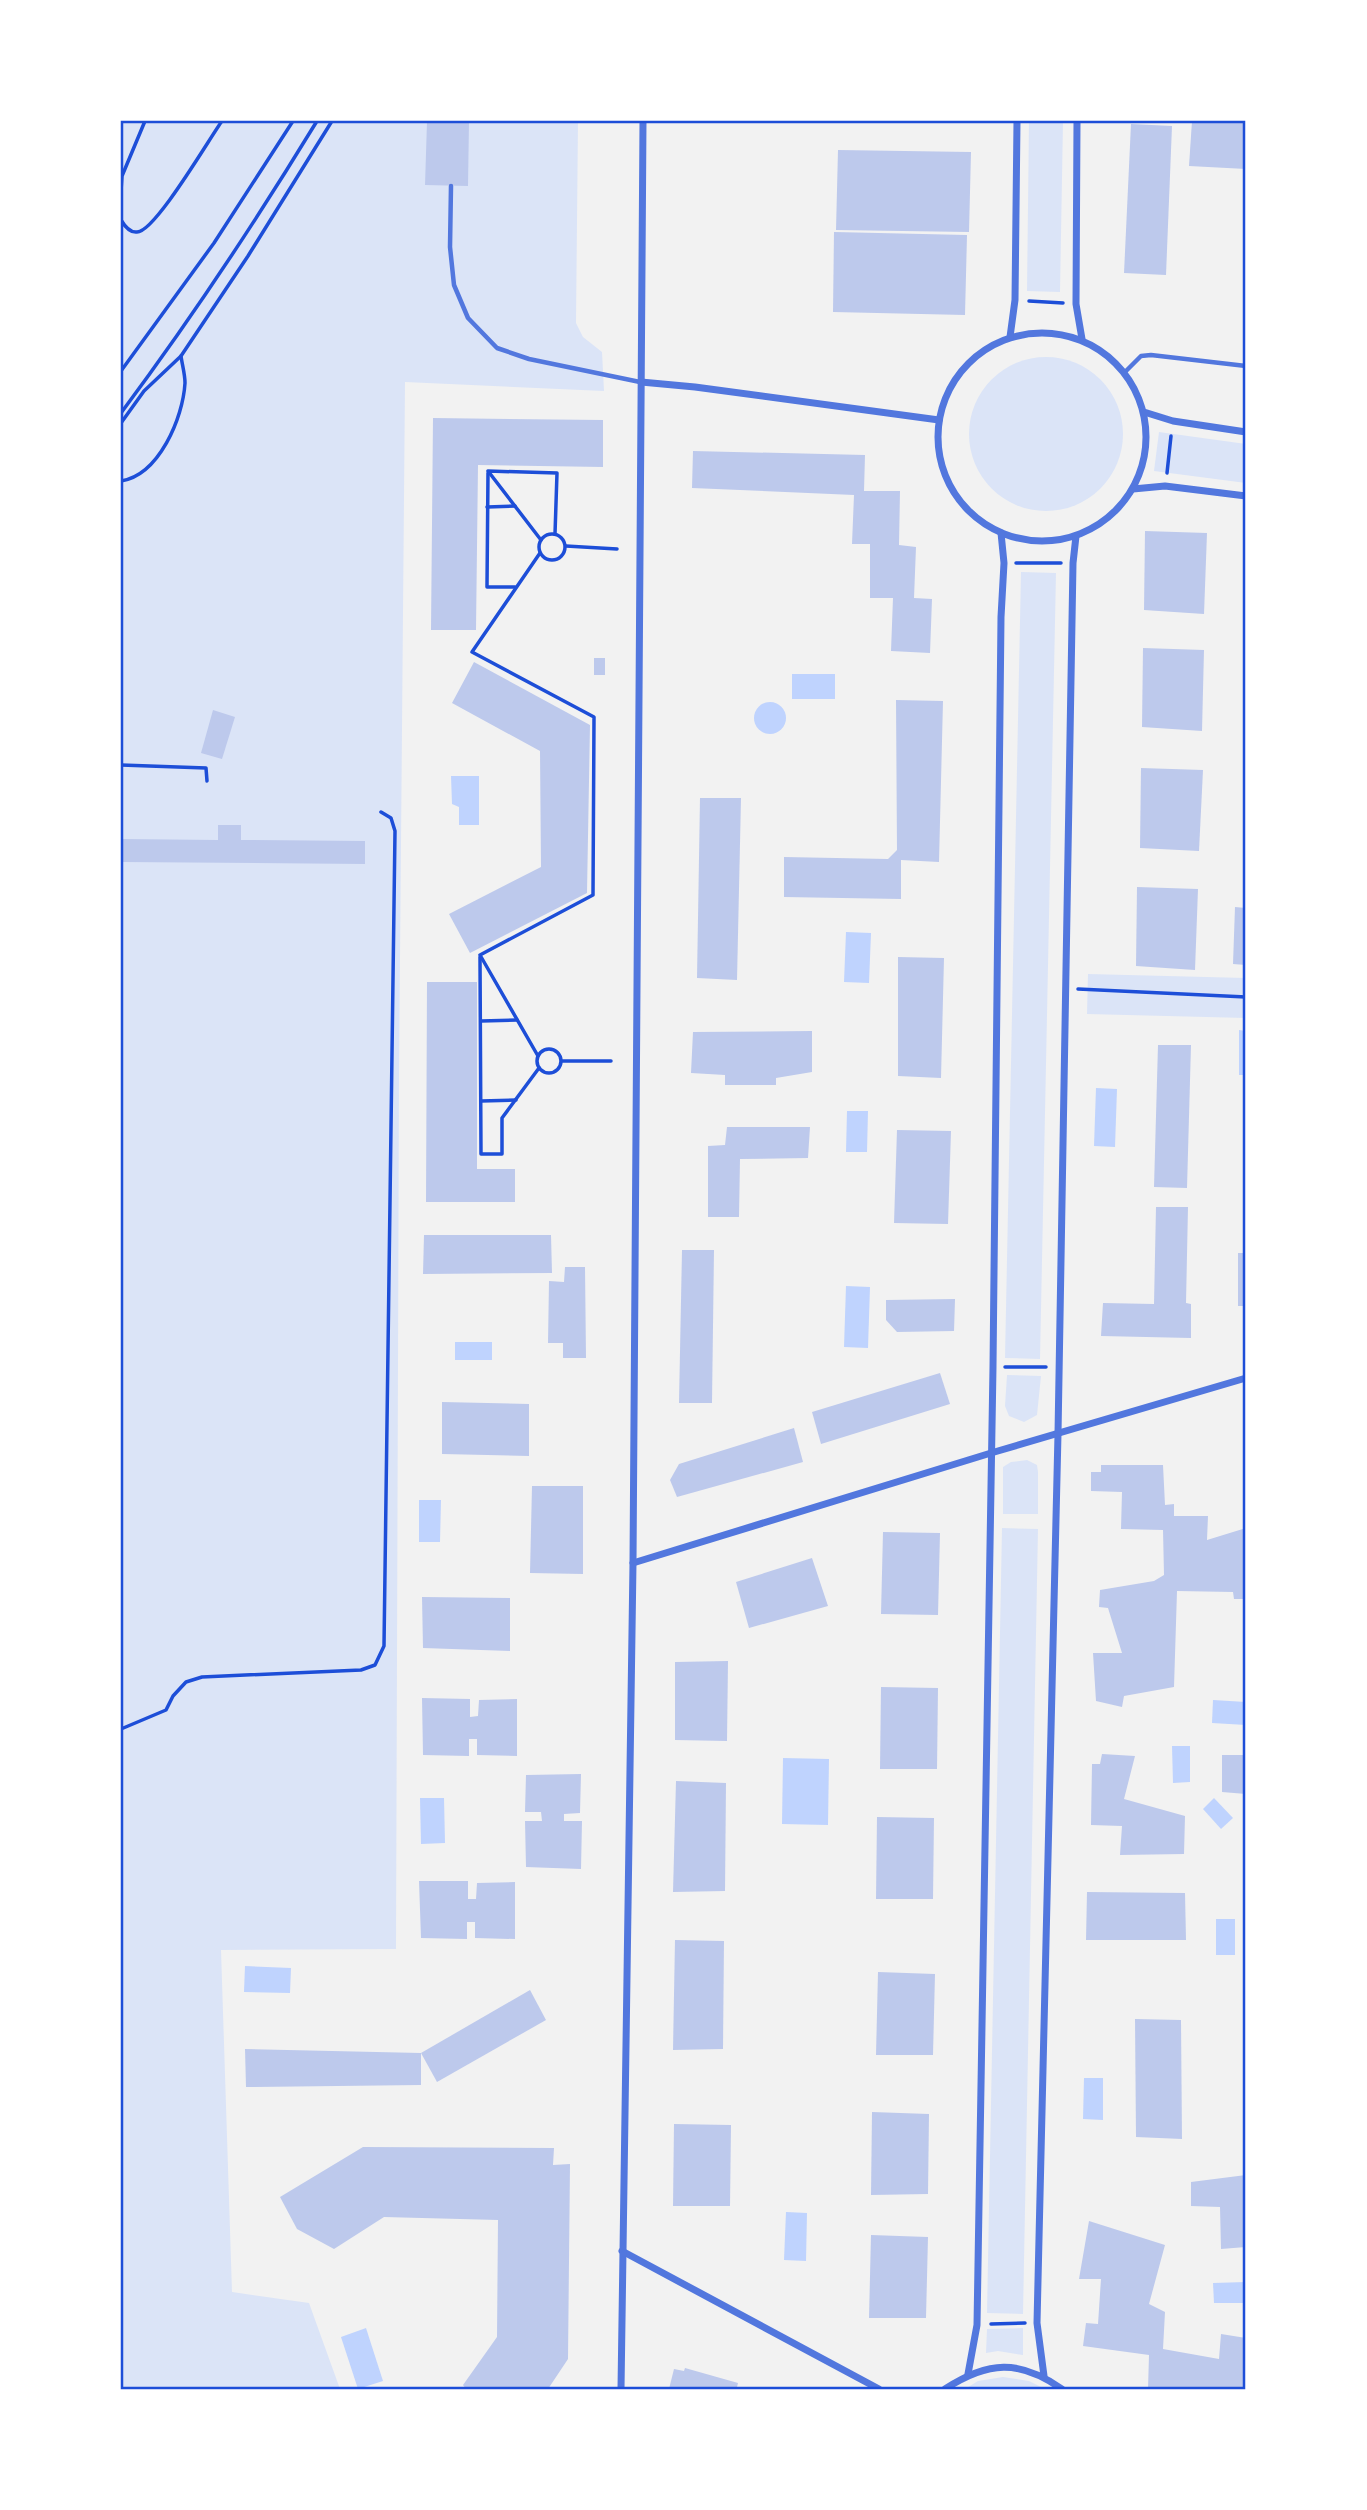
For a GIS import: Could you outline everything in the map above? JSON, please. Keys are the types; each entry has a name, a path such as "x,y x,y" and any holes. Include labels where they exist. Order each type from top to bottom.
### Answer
{"street":[{"path":"621,2389 633,1563 643,121"},
{"path":"1010,337 1015,300 1017,121"},
{"path":"1077,121 1076,304 1082,339"},
{"path":"1046,332 1082,339 1110,356 1131,382 1144,412 1146,452 1133,489 1118,509 1099,525 1076,536 1038,541 1001,533 972,514 951,487 939,454 939,420 952,384 976,355 1010,337 1046,332"},
{"path":"641,382 939,420"},
{"path":"1144,412 1173,421 1246,432"},
{"path":"1133,489 1165,486 1246,496"},
{"path":"968,2374 977,2325 993,1367 1000,617 1004,564 1001,533"},
{"path":"1044,2376 1037,2323 1058,1434 1073,563 1076,536"},
{"path":"633,1563 1246,1378"},
{"path":"622,2250 879,2389"},
{"path":"945,2389 968,2374 993,2368 1019,2368 1044,2376 1062,2389"}],"lane":[{"path":"451,186 450,247 454,285 468,318 497,348 529,359 641,382"},
{"path":"1124,373 1140,356 1151,355 1246,366"}],"path":[{"path":"121,191 122,176 145,121"},
{"path":"121,220 131,231 145,230 169,201 222,121"},
{"path":"121,371 214,243 293,121"},
{"path":"121,413 286,173 317,121"},
{"path":"121,424 144,391 181,356 332,121"},
{"path":"1015,300 1076,304"},
{"path":"121,481 134,479 144,472 172,432 185,383 181,356"},
{"path":"1165,486 1173,421"},
{"path":"488,471 541,540"},
{"path":"488,471 487,587 516,587"},
{"path":"488,471 557,473 555,534"},
{"path":"487,508 515,506"},
{"path":"480,955 593,895 594,717 472,652 540,552 541,540 547,534 563,538 566,546 563,555 555,560 546,559 540,552"},
{"path":"566,546 617,549"},
{"path":"1004,564 1073,563"},
{"path":"121,765 206,768 207,781"},
{"path":"121,1729 166,1710 173,1696 186,1682 202,1677 361,1670 376,1665 384,1646 396,831 391,818 380,812"},
{"path":"480,955 538,1056 539,1068 502,1118 502,1154 481,1154 480,955"},
{"path":"1065,989 1246,997"},
{"path":"480,1021 517,1020"},
{"path":"538,1056 544,1050 552,1048 559,1053 562,1061 559,1069 553,1073 545,1073 539,1068"},
{"path":"562,1061 611,1061"},
{"path":"481,1101 516,1100"},
{"path":"993,1367 1059,1367"},
{"path":"977,2325 1037,2323"}],"shaded area":[{"path":"121,121 578,121 576,323 583,337 602,352 604,391 405,382 396,1949 221,1950 232,2292 309,2303 340,2389 121,2389"},
{"path":"1029,121 1063,121 1060,292 1027,291"},
{"path":"1046,357 1075,363 1100,380 1117,405 1123,434 1117,463 1100,488 1075,505 1046,511 1017,505 992,488 975,463 969,434 975,405 992,380 1017,363"},
{"path":"1159,432 1246,444 1246,483 1154,471"},
{"path":"1021,572 1056,573 1040,1359 1005,1358"},
{"path":"1088,974 1246,978 1246,1018 1087,1014"},
{"path":"1007,1375 1041,1376 1037,1415 1024,1422 1009,1416 1005,1406"},
{"path":"1027,1460 1037,1465 1038,1514 1003,1514 1003,1467 1011,1462"},
{"path":"1002,1528 1038,1529 1023,2314 987,2313"},
{"path":"1023,2328 1023,2355 998,2351 986,2353 987,2329"},
{"path":"1003,2377 1029,2381 1045,2389 965,2389 978,2381"}],"water":[{"path":"792,674 835,674 835,699 792,699"},
{"path":"770,702 781,707 786,718 781,729 770,734 759,729 754,718 759,707"},
{"path":"451,776 479,776 479,825 459,825 459,807 452,804"},
{"path":"846,932 871,933 869,983 844,982"},
{"path":"1239,1030 1246,1031 1246,1075 1239,1075"},
{"path":"1096,1088 1117,1089 1115,1147 1094,1146"},
{"path":"847,1111 868,1111 867,1152 846,1152"},
{"path":"846,1286 870,1287 868,1348 844,1347"},
{"path":"455,1342 492,1342 492,1360 455,1360"},
{"path":"419,1500 441,1500 440,1542 419,1542"},
{"path":"1213,1700 1246,1702 1246,1725 1212,1723"},
{"path":"1172,1746 1190,1746 1190,1782 1173,1783"},
{"path":"783,1758 829,1759 828,1825 782,1824"},
{"path":"420,1798 444,1798 445,1843 421,1844"},
{"path":"1214,1798 1233,1818 1221,1829 1203,1809"},
{"path":"1216,1919 1235,1919 1235,1955 1216,1955"},
{"path":"245,1966 291,1968 290,1993 244,1992"},
{"path":"1084,2078 1103,2078 1103,2120 1083,2119"},
{"path":"786,2212 807,2213 806,2261 784,2260"},
{"path":"1246,2282 1246,2303 1214,2303 1213,2283"},
{"path":"366,2328 383,2381 358,2389 341,2337"}],"building":[{"path":"427,121 469,121 468,186 425,185"},
{"path":"1192,121 1246,121 1246,169 1189,166"},
{"path":"1131,124 1172,126 1166,275 1124,273"},
{"path":"838,150 971,152 969,232 836,230"},
{"path":"834,232 967,235 965,315 833,312"},
{"path":"433,418 603,420 603,467 478,465 476,630 431,630"},
{"path":"693,451 865,455 864,491 900,491 899,545 916,547 914,598 932,599 930,653 891,651 893,598 870,598 870,544 852,544 854,495 692,488"},
{"path":"1145,531 1207,533 1204,614 1144,610"},
{"path":"1143,648 1204,650 1202,731 1142,727"},
{"path":"594,658 605,658 605,675 594,675"},
{"path":"474,662 590,725 587,893 470,953 449,914 541,867 540,751 452,703"},
{"path":"896,700 943,701 939,862 901,860 901,899 784,897 784,857 888,859 897,850"},
{"path":"213,710 235,717 222,759 201,753"},
{"path":"1141,768 1203,770 1199,851 1140,848"},
{"path":"700,798 741,798 737,980 697,978"},
{"path":"218,825 241,825 241,840 365,841 365,864 121,862 121,839 218,840"},
{"path":"1137,887 1198,889 1195,970 1136,966"},
{"path":"1235,907 1246,908 1246,965 1233,964"},
{"path":"898,957 944,958 941,1078 898,1076"},
{"path":"427,982 477,982 477,1169 515,1169 515,1202 426,1202"},
{"path":"812,1031 812,1072 776,1078 776,1085 725,1085 725,1075 691,1073 693,1032"},
{"path":"1158,1045 1191,1045 1187,1188 1154,1187"},
{"path":"727,1127 810,1127 808,1158 740,1159 739,1217 708,1217 708,1146 725,1145"},
{"path":"897,1130 951,1131 948,1224 894,1223"},
{"path":"1156,1207 1188,1207 1186,1303 1191,1304 1191,1338 1101,1336 1103,1303 1154,1304"},
{"path":"424,1235 551,1235 552,1273 423,1274"},
{"path":"682,1250 714,1250 712,1403 679,1403"},
{"path":"1238,1253 1246,1253 1246,1306 1238,1306"},
{"path":"565,1267 585,1267 586,1358 563,1358 563,1343 548,1343 549,1281 564,1282"},
{"path":"955,1299 954,1331 897,1332 886,1320 886,1300"},
{"path":"940,1373 950,1404 821,1444 812,1412"},
{"path":"442,1402 529,1404 529,1456 442,1454"},
{"path":"794,1428 803,1462 677,1497 670,1480 679,1464"},
{"path":"1101,1465 1163,1465 1165,1505 1174,1504 1174,1516 1208,1516 1207,1540 1246,1528 1246,1599 1234,1599 1233,1592 1177,1591 1174,1687 1124,1696 1122,1707 1096,1701 1093,1653 1122,1653 1108,1608 1099,1607 1100,1590 1154,1581 1164,1575 1163,1530 1121,1529 1122,1492 1091,1491 1091,1472 1101,1472"},
{"path":"532,1486 583,1486 583,1574 530,1573"},
{"path":"883,1532 940,1533 938,1615 881,1614"},
{"path":"812,1558 828,1606 749,1628 736,1582"},
{"path":"422,1597 510,1598 510,1651 423,1648"},
{"path":"728,1661 727,1741 675,1740 675,1662"},
{"path":"881,1687 938,1688 937,1769 880,1769"},
{"path":"422,1698 470,1699 470,1717 478,1716 479,1700 517,1699 517,1756 477,1755 477,1739 469,1739 469,1756 423,1755"},
{"path":"1102,1754 1135,1756 1124,1799 1185,1816 1184,1854 1120,1855 1122,1826 1091,1825 1092,1764 1100,1764"},
{"path":"1222,1755 1246,1755 1246,1794 1222,1792"},
{"path":"581,1774 580,1813 564,1814 564,1821 582,1821 581,1869 526,1867 525,1821 542,1821 541,1812 525,1812 526,1775"},
{"path":"676,1781 726,1783 725,1891 673,1892"},
{"path":"877,1817 934,1818 933,1899 876,1899"},
{"path":"419,1881 468,1881 468,1899 476,1899 477,1883 515,1882 515,1939 475,1938 475,1922 467,1922 467,1939 421,1938"},
{"path":"1087,1892 1185,1893 1186,1940 1086,1940"},
{"path":"675,1940 724,1941 723,2049 673,2050"},
{"path":"878,1972 935,1974 933,2055 876,2055"},
{"path":"530,1990 546,2020 437,2082 421,2053"},
{"path":"1135,2019 1181,2020 1182,2139 1136,2137"},
{"path":"245,2049 421,2053 421,2085 246,2087"},
{"path":"872,2112 929,2114 928,2194 871,2195"},
{"path":"674,2124 731,2125 730,2206 673,2206"},
{"path":"363,2147 554,2148 553,2165 570,2164 568,2359 548,2389 466,2389 463,2385 497,2337 498,2220 384,2217 334,2249 297,2229 280,2197"},
{"path":"1246,2175 1246,2247 1221,2249 1220,2207 1191,2206 1191,2182"},
{"path":"1089,2221 1165,2245 1149,2304 1165,2312 1163,2349 1219,2359 1221,2334 1246,2338 1246,2389 1148,2389 1149,2355 1083,2346 1086,2323 1098,2324 1101,2279 1079,2279"},
{"path":"871,2235 928,2237 926,2318 869,2318"},
{"path":"685,2368 738,2383 737,2387 743,2389 669,2389 674,2369 684,2371"}]}
